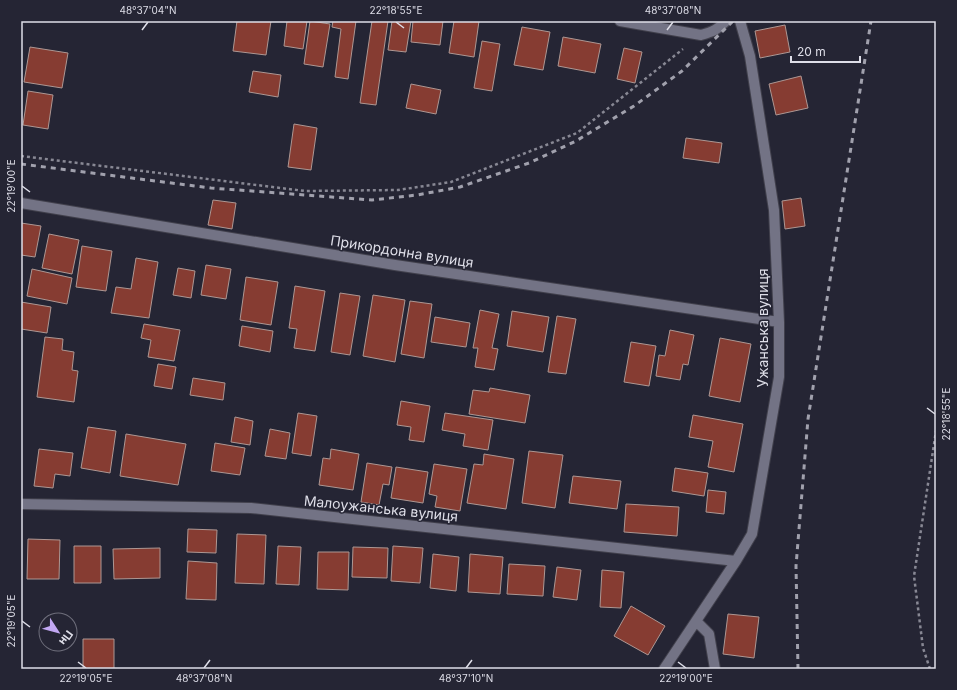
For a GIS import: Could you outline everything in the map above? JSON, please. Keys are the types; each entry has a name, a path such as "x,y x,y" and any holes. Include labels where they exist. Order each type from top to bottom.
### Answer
{"street":[{"path":"620,21 701,35 720,28 726,21"},
{"name":"Ужанська вулиця","path":"664,669 736,561 752,534 779,377 779,322 774,210 750,56 740,21"},
{"name":"Прикордонна вулиця","path":"21,203 395,265 779,322"},
{"name":"Малоужанська вулиця","path":"21,504 251,508 736,561"},
{"path":"696,621 709,634 715,669"}],"path":[{"path":"21,156 305,191 398,190 451,182 577,133 701,35"},
{"path":"930,669 923,648 914,576 936,431"}],"building":[{"path":"237,21 271,21 266,55 233,51"},
{"path":"287,21 307,21 303,49 284,46"},
{"path":"310,21 330,24 323,67 304,64"},
{"path":"333,21 356,21 348,79 335,77 341,29 332,27"},
{"path":"372,21 388,21 376,105 360,103"},
{"path":"392,21 411,21 406,52 388,50"},
{"path":"413,21 443,21 440,45 411,42"},
{"path":"454,21 479,21 474,57 449,53"},
{"path":"785,25 790,52 760,58 755,31"},
{"path":"522,27 550,32 543,70 514,65"},
{"path":"563,37 601,44 595,73 558,66"},
{"path":"482,41 500,44 492,91 474,88"},
{"path":"30,47 68,53 62,88 24,82"},
{"path":"624,48 642,52 635,83 617,79"},
{"path":"253,71 281,75 278,97 249,92"},
{"path":"801,76 808,108 776,115 769,84"},
{"path":"411,84 441,90 436,114 406,108"},
{"path":"28,91 53,95 48,129 23,125"},
{"path":"294,124 317,128 311,170 288,167"},
{"path":"686,138 722,143 719,163 683,158"},
{"path":"801,198 805,226 785,229 782,201"},
{"path":"213,200 236,203 232,229 208,225"},
{"path":"21,223 41,226 35,257 21,255"},
{"path":"49,234 79,240 72,274 42,268"},
{"path":"82,246 112,251 106,291 76,287"},
{"path":"136,258 158,262 149,318 111,313 116,287 131,289"},
{"path":"206,265 231,269 226,299 201,295"},
{"path":"178,268 195,271 191,298 173,295"},
{"path":"32,269 72,278 67,304 27,296"},
{"path":"246,277 278,282 271,325 240,320"},
{"path":"295,286 325,291 315,351 294,348 297,329 289,328"},
{"path":"340,293 360,296 350,355 331,352"},
{"path":"373,295 405,300 395,362 363,356"},
{"path":"410,301 432,304 424,358 401,354"},
{"path":"21,302 51,307 47,333 21,329"},
{"path":"480,310 499,314 492,348 498,349 494,370 475,367 478,348 473,348"},
{"path":"512,311 549,317 543,352 507,346"},
{"path":"557,316 576,319 566,374 548,372"},
{"path":"435,317 470,323 466,347 431,342"},
{"path":"144,324 180,330 174,361 148,357 151,340 141,338"},
{"path":"242,326 273,331 270,352 239,346"},
{"path":"670,330 694,335 688,365 683,364 680,380 656,376 659,355 665,356"},
{"path":"45,337 63,339 62,350 74,352 72,370 78,371 74,402 37,397"},
{"path":"720,338 751,344 740,402 709,396"},
{"path":"631,342 656,346 649,386 624,382"},
{"path":"158,364 176,367 172,389 154,386"},
{"path":"193,378 225,383 223,400 190,395"},
{"path":"490,388 530,395 525,423 469,414 473,390 489,392"},
{"path":"401,401 430,406 424,442 409,440 411,427 397,425"},
{"path":"298,413 317,416 311,456 292,453"},
{"path":"445,413 493,420 488,450 463,446 465,434 442,430"},
{"path":"693,415 743,424 734,472 708,467 713,441 689,437"},
{"path":"235,417 253,421 250,445 231,442"},
{"path":"88,427 116,431 110,473 81,468"},
{"path":"270,429 290,433 286,459 265,456"},
{"path":"126,434 186,444 178,485 120,476"},
{"path":"215,443 245,448 240,475 211,471"},
{"path":"39,449 73,453 70,476 55,474 53,488 34,486"},
{"path":"331,449 359,454 353,490 319,485 323,458 330,459"},
{"path":"529,451 563,455 555,508 522,503"},
{"path":"484,454 514,459 506,509 467,503 474,464 483,465"},
{"path":"367,463 392,467 389,485 383,484 379,505 361,502"},
{"path":"434,464 467,469 460,511 435,507 437,496 429,494"},
{"path":"396,467 428,472 423,503 391,498"},
{"path":"675,468 708,473 704,496 672,491"},
{"path":"573,476 621,481 617,509 569,503"},
{"path":"708,490 726,492 724,514 706,512"},
{"path":"626,504 679,507 677,536 624,532"},
{"path":"188,529 217,530 216,553 187,552"},
{"path":"237,534 266,535 264,584 235,583"},
{"path":"28,539 60,540 59,579 27,579"},
{"path":"74,546 101,546 101,583 74,583"},
{"path":"278,546 301,547 299,585 276,584"},
{"path":"393,546 423,548 420,583 391,581"},
{"path":"353,547 388,548 387,578 352,577"},
{"path":"160,548 160,578 114,579 113,549"},
{"path":"318,552 349,552 348,590 317,589"},
{"path":"433,554 459,557 456,591 430,588"},
{"path":"470,554 503,557 500,594 468,592"},
{"path":"188,561 217,563 216,600 186,599"},
{"path":"509,564 545,566 543,596 507,594"},
{"path":"557,567 581,570 577,600 553,597"},
{"path":"602,570 624,572 621,608 600,607"},
{"path":"631,606 665,626 648,655 614,636"},
{"path":"728,614 759,617 754,658 723,654"},
{"path":"83,639 114,639 114,669 83,669"}],"railway":[{"path":"21,164 211,188 372,200 417,195 460,187 529,163 576,141 634,106 682,71 733,21"},
{"path":"798,669 796,566 808,419 871,21"}]}
